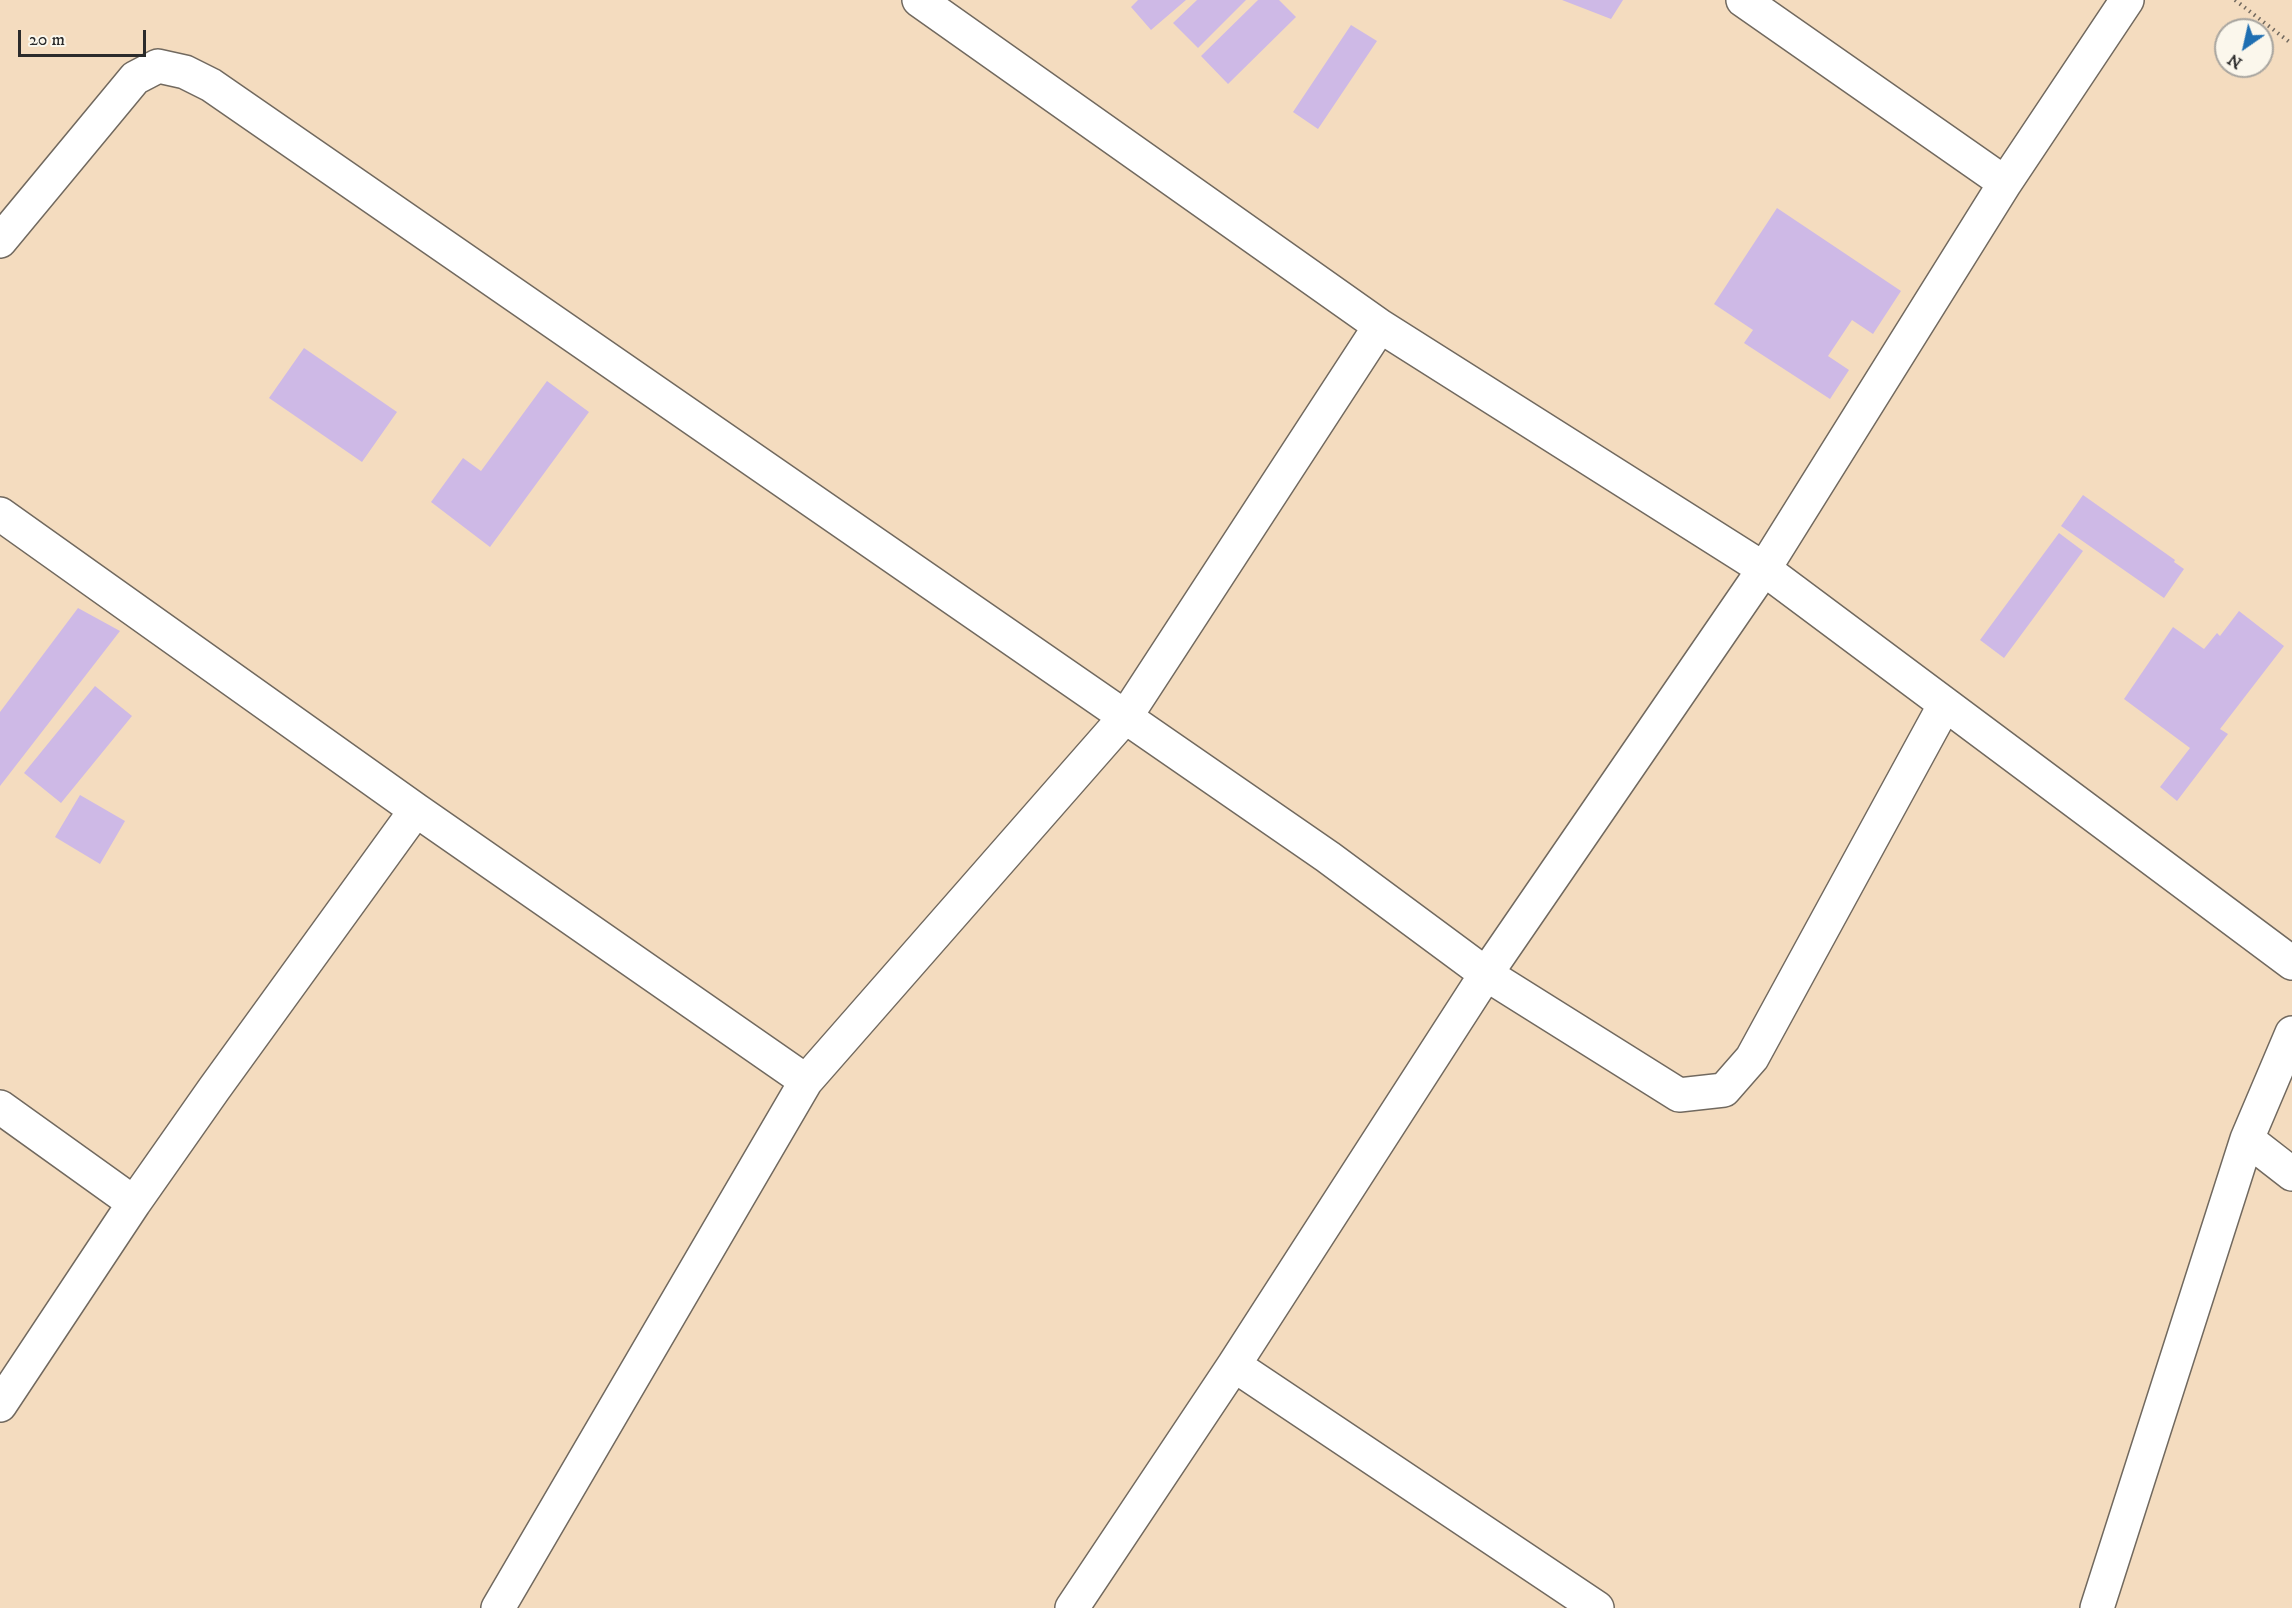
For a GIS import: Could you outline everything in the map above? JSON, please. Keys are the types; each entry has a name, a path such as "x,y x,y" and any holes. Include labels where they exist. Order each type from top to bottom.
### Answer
{"street":[{"path":"919,0 1380,326 1764,569 1944,706 2292,963"},
{"path":"1743,0 2005,183"},
{"path":"1072,1608 1234,1365 1486,974 1764,569 2005,183 2127,0"},
{"path":"0,241 135,78 158,66 185,72 211,86 1126,716 1328,857 1486,974 1679,1095 1724,1090 1752,1058 1944,706"},
{"path":"498,1608 806,1082 1126,716 1380,326"},
{"path":"0,514 416,810 806,1082"},
{"path":"0,1405 134,1203 416,810"},
{"path":"2097,1608 2247,1139 2292,1033"},
{"path":"0,1107 134,1203"},
{"path":"2247,1139 2292,1174"},
{"path":"1234,1365 1597,1608"}],"path":[{"path":"2235,0 2292,44"}],"building":[{"path":"1138,0 1186,0 1151,30 1131,7"},
{"path":"1197,0 1246,0 1198,48 1173,23"},
{"path":"1258,0 1279,0 1296,17 1228,84 1201,56"},
{"path":"1562,0 1623,0 1611,19"},
{"path":"1351,25 1377,41 1318,129 1293,112"},
{"path":"1777,208 1901,291 1873,334 1852,320 1828,356 1849,370 1830,399 1744,343 1753,330 1714,304"},
{"path":"304,348 397,412 362,462 269,398"},
{"path":"547,381 589,412 490,547 431,502 463,458 481,471"},
{"path":"2083,495 2175,560 2174,562 2184,569 2164,598 2061,526"},
{"path":"2059,533 2083,551 2004,658 1980,640"},
{"path":"78,608 120,631 0,786 0,712"},
{"path":"2239,611 2284,646 2220,729 2228,734 2177,801 2160,787 2190,748 2124,699 2173,627 2204,649 2217,633 2220,636"},
{"path":"95,686 132,716 61,803 24,773"},
{"path":"80,795 125,821 100,864 55,837"}]}
